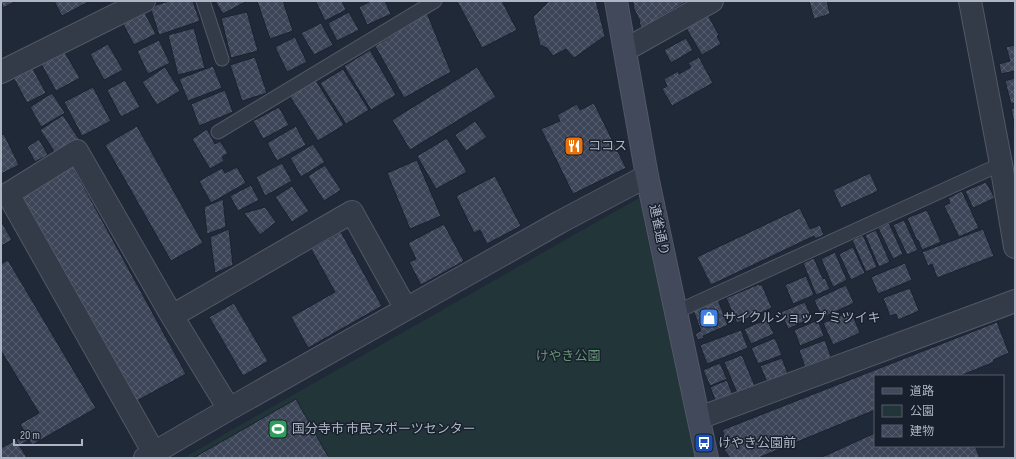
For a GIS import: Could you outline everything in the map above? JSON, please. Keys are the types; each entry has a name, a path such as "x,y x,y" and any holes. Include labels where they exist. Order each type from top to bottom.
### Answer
{"main road":[{"name":"連雀通り","path":"616,1 648,176 707,458"}],"street":[{"path":"1,72 144,1"},
{"path":"625,50 712,1"},
{"path":"970,1 1005,153 1015,247"},
{"path":"229,409 172,316 77,151 8,194 149,456 229,409 560,222 648,176"},
{"path":"172,316 352,212 406,309"},
{"path":"699,418 1015,301"}],"lane":[{"path":"202,1 222,59"},
{"path":"218,132 435,1"},
{"path":"676,312 1005,153"}],"green space":[{"name":"けやき公園","path":"639,198 695,458 184,458 230,431"}],"building":[{"path":"1,1 16,1 3,8"},
{"path":"54,1 90,1 62,16"},
{"path":"169,1 193,1 200,21 159,35 150,7"},
{"path":"215,1 247,1 223,14"},
{"path":"257,1 283,1 293,31 270,39"},
{"path":"342,1 346,10 325,21 316,2"},
{"path":"371,1 385,1 391,14 367,25 359,7"},
{"path":"457,1 502,1 517,30 482,48"},
{"path":"549,1 596,1 605,36 574,58 566,49 553,56 547,48 540,45 533,17"},
{"path":"632,1 687,1 655,20 656,23 643,31"},
{"path":"809,1 827,1 830,14 814,19"},
{"path":"144,11 156,34 134,45 122,22"},
{"path":"247,12 258,51 231,58 221,18"},
{"path":"349,12 359,30 337,41 328,23"},
{"path":"427,13 451,72 404,98 375,46"},
{"path":"708,15 719,35 717,36 721,44 702,55 686,28"},
{"path":"321,23 333,45 314,55 301,33"},
{"path":"194,28 205,68 178,75 168,35"},
{"path":"295,37 307,62 287,72 275,47"},
{"path":"686,38 693,50 671,63 664,50"},
{"path":"159,40 170,63 148,74 137,51"},
{"path":"108,44 123,70 104,80 90,54"},
{"path":"1015,45 1015,71 1001,74 999,64 1010,61 1006,47"},
{"path":"370,50 396,95 371,110 344,66"},
{"path":"64,51 80,78 56,91 41,64"},
{"path":"255,57 267,93 242,101 230,65"},
{"path":"699,57 713,83 672,106 662,89 667,86 664,79 678,71 679,74 691,67 688,63"},
{"path":"213,66 222,88 188,101 179,79"},
{"path":"32,67 46,93 27,103 13,77"},
{"path":"165,67 180,91 157,105 142,82"},
{"path":"477,67 496,97 410,150 392,120"},
{"path":"343,69 369,110 346,124 320,83"},
{"path":"1015,78 1015,103 1011,104 1005,81"},
{"path":"315,79 344,125 318,141 289,95"},
{"path":"125,80 140,107 121,117 107,90"},
{"path":"93,87 111,121 82,136 64,102"},
{"path":"225,90 233,112 199,126 191,104"},
{"path":"52,93 65,113 41,127 30,107"},
{"path":"594,103 626,168 573,194 541,129 560,121 557,115 577,104 580,110"},
{"path":"279,107 289,125 263,139 253,121"},
{"path":"1015,108 1015,127 1011,109"},
{"path":"63,115 79,139 56,154 40,130"},
{"path":"475,121 487,137 466,151 455,135"},
{"path":"137,126 203,243 171,261 105,145"},
{"path":"296,126 306,145 277,161 267,143"},
{"path":"207,129 215,144 220,141 228,153 222,157 224,161 210,169 192,139"},
{"path":"4,134 19,165 1,174 1,135"},
{"path":"447,138 467,172 436,189 417,156"},
{"path":"39,139 48,155 35,162 27,147"},
{"path":"313,144 325,162 301,177 290,158"},
{"path":"417,160 441,216 410,229 387,173"},
{"path":"282,163 292,181 265,196 256,177"},
{"path":"325,165 341,190 324,201 308,176"},
{"path":"73,167 186,374 133,403 21,195"},
{"path":"237,167 246,183 211,203 199,181 222,168 225,173"},
{"path":"870,173 878,191 841,208 833,190"},
{"path":"495,176 521,226 487,244 480,230 474,233 456,196"},
{"path":"986,182 995,198 973,208 965,191"},
{"path":"251,185 259,200 238,211 230,196"},
{"path":"292,186 309,211 292,222 275,197"},
{"path":"962,191 979,228 959,237 944,206 950,203 948,198"},
{"path":"223,199 226,227 207,234 204,207"},
{"path":"265,207 276,222 260,235 244,213"},
{"path":"800,208 810,229 820,225 824,235 815,239 814,236 711,285 697,257"},
{"path":"927,210 941,242 922,250 907,218"},
{"path":"904,220 918,250 907,255 893,225"},
{"path":"1,221 12,240 1,246"},
{"path":"889,223 903,254 893,259 878,228"},
{"path":"444,224 464,261 421,285 409,262 416,259 408,243"},
{"path":"229,229 233,265 215,273 210,237"},
{"path":"983,229 994,256 937,278 932,264 928,266 922,252"},
{"path":"876,230 890,262 879,267 865,235"},
{"path":"341,232 382,306 308,348 291,317 335,292 311,249"},
{"path":"863,235 877,267 866,272 852,240"},
{"path":"853,247 865,273 851,280 839,254"},
{"path":"835,252 847,280 833,287 821,259"},
{"path":"814,258 823,279 825,278 830,289 816,295 803,263"},
{"path":"8,260 96,408 32,445 20,424 39,413 1,351 1,264"},
{"path":"905,263 912,280 878,294 871,277"},
{"path":"806,276 814,295 793,304 785,285"},
{"path":"759,284 762,285 772,308 737,323 726,298"},
{"path":"846,285 854,303 822,318 814,300"},
{"path":"910,288 919,311 898,320 896,314 890,316 883,298"},
{"path":"718,300 728,325 703,336 704,338 698,340 695,334 701,331 693,310"},
{"path":"805,302 812,318 788,329 781,312"},
{"path":"234,303 268,361 243,376 209,317"},
{"path":"851,311 860,333 833,345 823,323"},
{"path":"767,319 774,334 751,344 744,329"},
{"path":"818,320 824,336 800,346 794,330"},
{"path":"997,322 1009,353 993,360 994,362 962,375 874,375 874,410 758,458 730,458 725,451 722,442 724,434 722,430"},
{"path":"741,330 748,348 707,364 700,345"},
{"path":"775,338 782,355 758,364 751,348"},
{"path":"825,340 831,357 805,367 799,350"},
{"path":"742,355 755,386 737,393 724,362"},
{"path":"782,358 788,374 767,382 760,366"},
{"path":"720,363 727,379 710,386 703,370"},
{"path":"727,380 733,395 716,402 710,387"},
{"name":"国分寺市 市民スポーツセンター","path":"296,399 329,458 193,458"},
{"path":"874,433 874,447 975,447 980,458 820,458"},
{"path":"25,434 29,440 19,446 16,440"},
{"path":"16,440 27,458 1,458 1,448"}],"place":[{"name":"ココス","path":"574,146"},
{"name":"サイクルショップ ミツイキ","path":"709,318"},
{"name":"国分寺市 市民スポーツセンター","path":"278,429"},
{"name":"けやき公園前","path":"704,443"}]}
